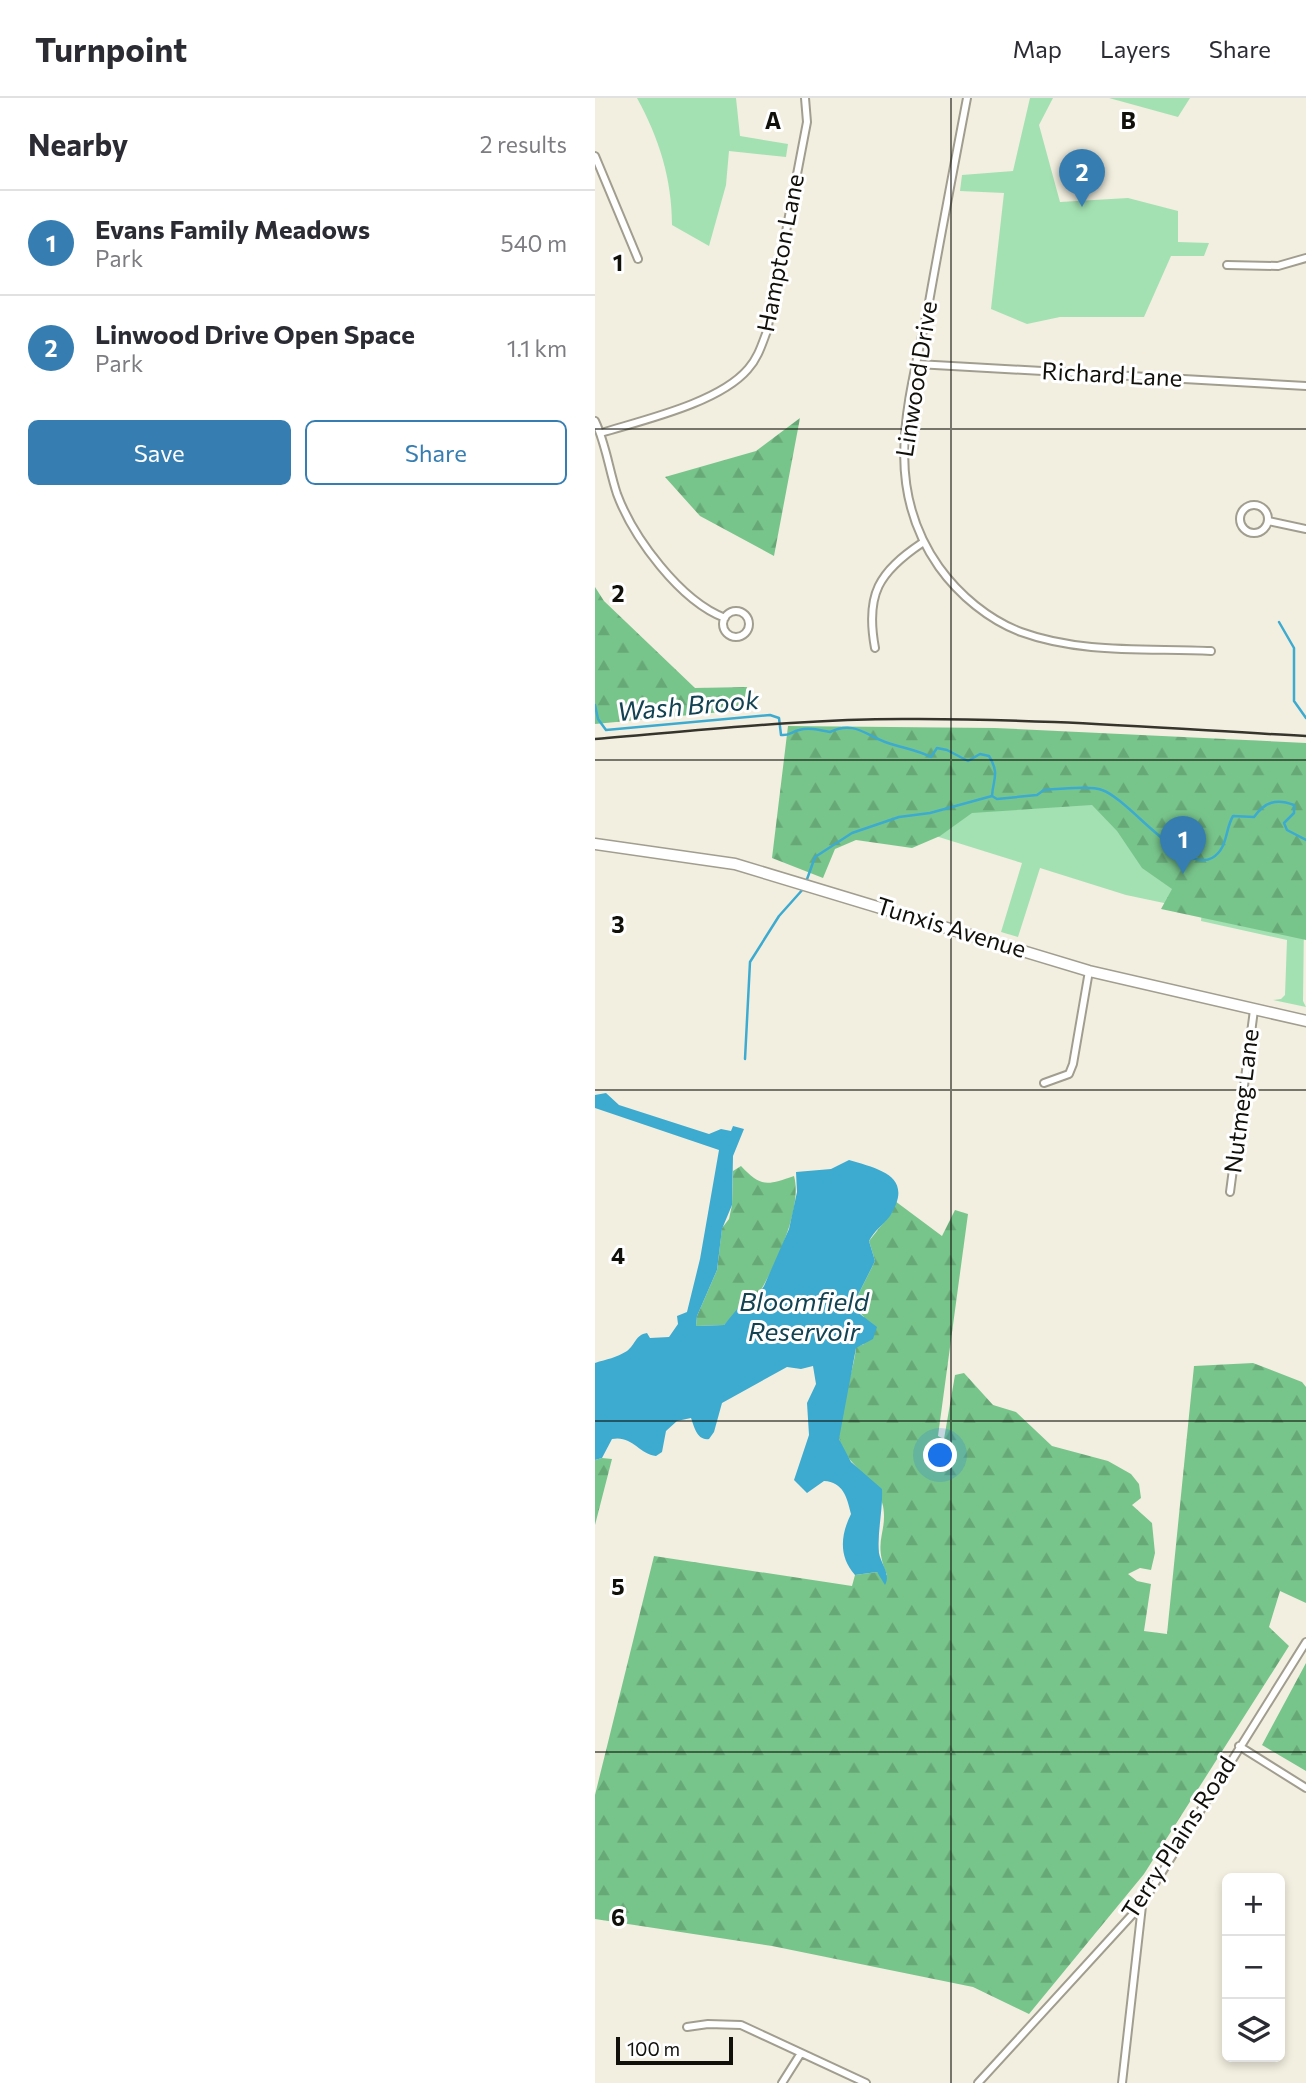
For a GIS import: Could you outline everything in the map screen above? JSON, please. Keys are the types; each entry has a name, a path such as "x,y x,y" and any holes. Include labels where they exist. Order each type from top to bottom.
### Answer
{"main road":[{"name":"Tunxis Avenue","path":"595,844 700,857 806,883 1089,971 1306,1021"}],"street":[{"name":"Hampton Lane","path":"601,433 657,416 730,384 748,370 760,351 767,331 807,121 805,98"},
{"name":"Linwood Drive","path":"967,98 917,364 903,454 907,504 922,542 950,583 968,600 1019,632 1073,646 1211,651"},
{"path":"595,156 638,259"},
{"path":"1227,265 1278,266 1306,258"},
{"name":"Richard Lane","path":"917,364 1306,386"},
{"path":"595,421 601,433 617,494 636,534 672,580 725,618"},
{"path":"1257,505 1265,510 1268,522 1262,530 1251,533 1241,526 1240,517 1246,507 1257,505"},
{"path":"1268,522 1306,529"},
{"path":"875,648 871,626 873,604 883,575 891,564 922,542"},
{"path":"732,611 741,611 748,617 749,629 738,637 730,635 724,629 725,618 732,611"},
{"path":"1044,1083 1069,1074 1089,971"},
{"name":"Nutmeg Lane","path":"1230,1192 1254,1010"},
{"name":"Terry Plains Road","path":"978,2083 1142,1904 1306,1642"},
{"path":"1240,1746 1306,1788"},
{"path":"1122,2083 1142,1904"},
{"path":"687,2027 708,2024 741,2025 866,2083"},
{"path":"782,2083 801,2053"}],"green space":[{"path":"637,98 736,98 740,136 788,144 786,157 729,151 726,185 709,246 672,225 670,191 663,159"},
{"path":"1030,98 1053,98 1039,125 1060,202 1128,198 1178,211 1178,242 1209,243 1204,256 1171,256 1144,317 1060,317 1027,324 991,309 1004,193 960,191 962,175 1013,171"},
{"path":"1109,98 1190,98 1178,117"},
{"path":"800,418 774,556 700,516 665,477 756,451"},
{"path":"595,587 604,601 695,688 747,687 743,710 595,724"},
{"path":"788,726 995,728 1306,743 1306,940 1161,909 1172,889 1142,868 1117,831 1092,805 972,813 940,836 912,848 856,840 835,849 823,878 772,858"},
{"path":"1306,762 1303,1001 1306,1007 1273,1000 1281,999 1285,995 1287,940 1201,921 1202,911 1126,895 1040,868 1018,937 1001,932 1022,863 846,808"},
{"path":"741,1166 754,1178 765,1183 794,1176 795,1204 791,1220 772,1269 758,1295 748,1300 724,1325 696,1326 697,1316 717,1270 722,1228 729,1219 732,1205 733,1171"},
{"path":"895,1201 942,1236 955,1210 968,1214 938,1436 944,1439 955,1375 964,1373 993,1405 1016,1412 1052,1446 1108,1461 1131,1474 1139,1484 1141,1498 1132,1505 1152,1523 1155,1553 1151,1570 1140,1568 1128,1574 1137,1581 1151,1584 1144,1631 1167,1634 1194,1366 1253,1363 1302,1382 1306,1387 1306,1603 1280,1591 1269,1627 1289,1646 1144,1874 1029,2014 973,1987 772,1946 595,1919 595,1795 654,1556 852,1586 855,1575 877,1572 881,1576 887,1575 880,1545 884,1515 880,1496 847,1456 839,1438 839,1428 856,1347 864,1344 864,1317 853,1305 875,1261 869,1241 892,1212"},
{"path":"612,1459 595,1525 595,1460"},
{"path":"1306,1663 1306,1771 1262,1745"}],"water":[{"name":"Bloomfield Reservoir","path":"606,1093 619,1105 709,1134 721,1129 731,1131 733,1126 744,1129 733,1156 732,1205 722,1229 717,1270 697,1316 696,1326 724,1325 738,1308 758,1295 764,1286 789,1229 797,1192 796,1172 831,1169 849,1160 882,1171 896,1183 897,1202 890,1216 869,1241 875,1261 853,1305 856,1311 877,1327 873,1339 856,1348 839,1439 851,1462 882,1489 879,1553 886,1573 885,1585 877,1572 855,1575 846,1560 843,1537 851,1514 846,1496 840,1487 824,1481 807,1493 794,1480 809,1435 807,1403 816,1384 813,1366 801,1369 787,1367 722,1403 714,1432 709,1439 699,1435 691,1418 677,1421 666,1431 662,1452 656,1456 619,1438 612,1439 602,1458 595,1460 595,1363 627,1351 643,1334 647,1333 650,1338 669,1337 678,1324 677,1316 687,1312 700,1259 719,1150 595,1108 595,1095"}],"waterway":[{"path":"1279,622 1294,648 1294,701 1306,718"},
{"name":"Wash Brook","path":"595,705 598,719 606,730 770,715 779,718 781,735 807,729 830,732 854,728 931,757 937,748 968,761 980,754 989,756 995,772 992,796 997,799 1037,795 1044,790 1102,790 1127,807 1172,846 1200,860 1212,858 1221,849 1233,816 1254,817 1262,808 1276,802 1294,805 1294,813 1284,823 1287,830 1306,840"},
{"path":"806,882 815,857 852,833 899,817 930,813 992,796"},
{"path":"745,1059 750,962 779,916 804,888"}],"railway":[{"path":"595,739 787,723 902,719 1054,722 1306,736"}],"place":[{"name":"Linwood Drive Open Space","path":"1082,207"},
{"name":"Evans Family Meadows","path":"1183,874"}]}
